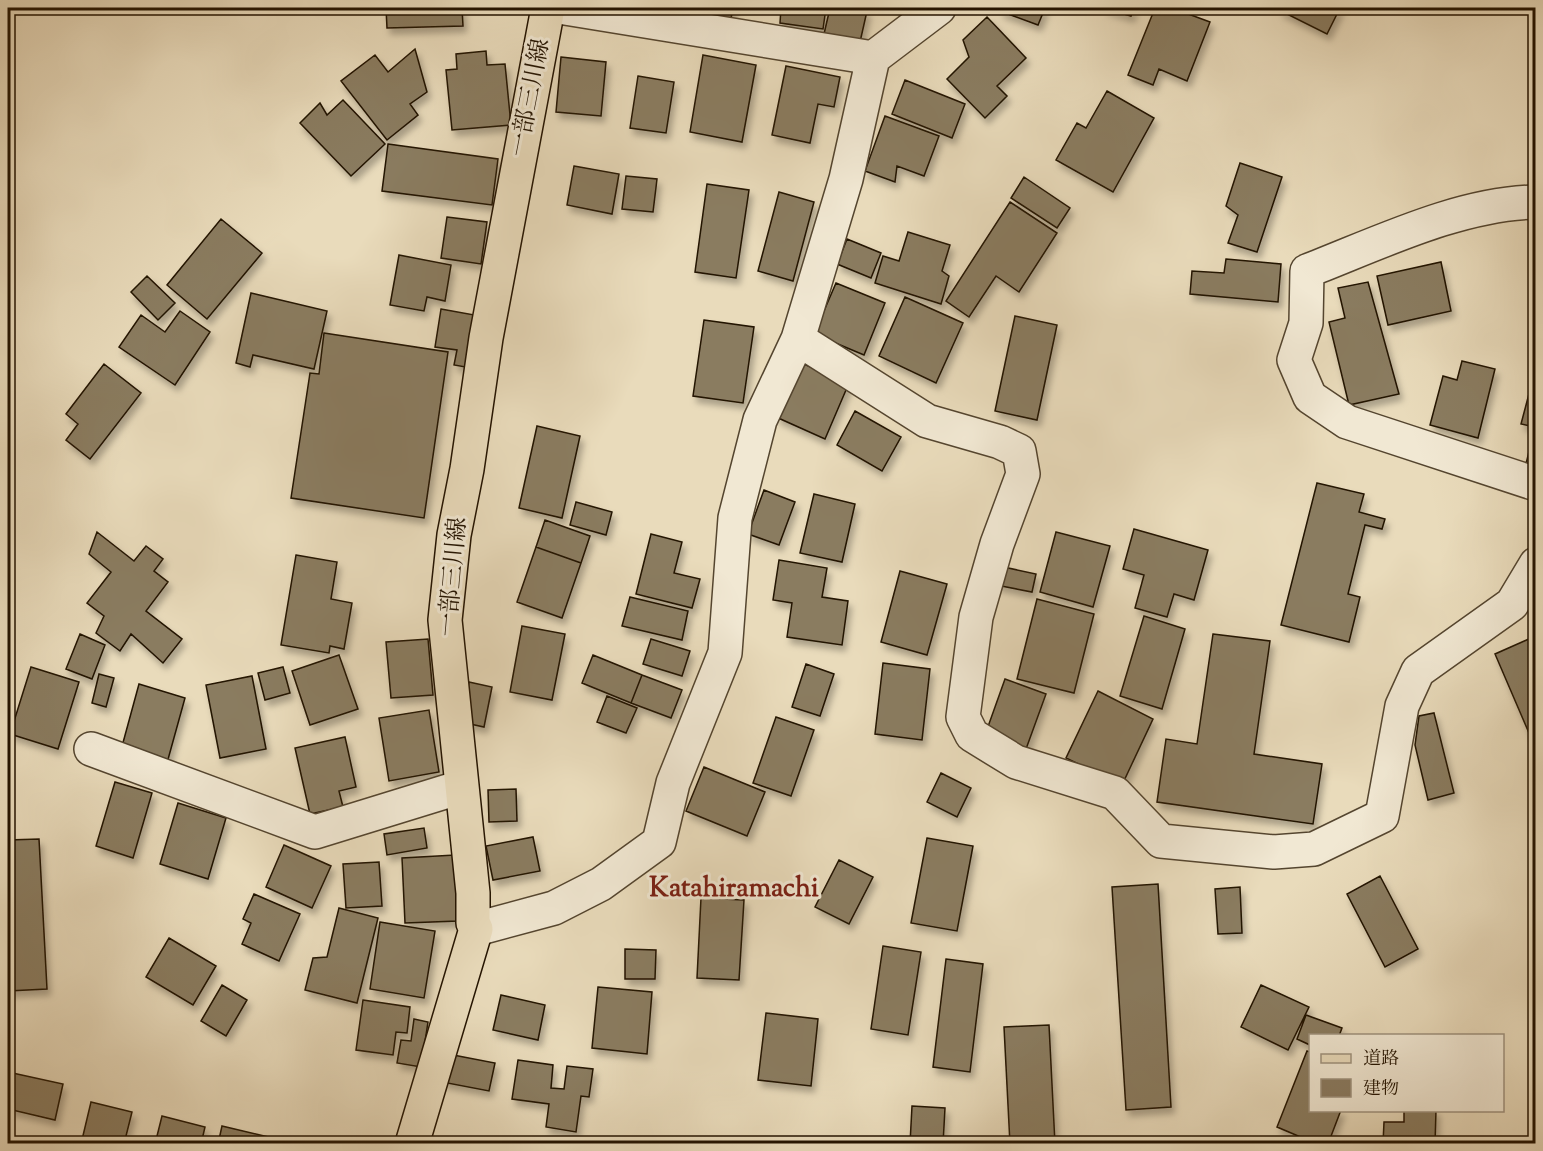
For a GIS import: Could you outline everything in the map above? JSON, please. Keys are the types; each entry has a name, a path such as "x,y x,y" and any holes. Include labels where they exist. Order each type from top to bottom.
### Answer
{"main road":[{"name":"一部三川線","path":"412,1143 476,929 472,923 472,893 446,620 453,546 486,338 548,8"}],"street":[{"path":"565,8 873,58"},
{"path":"476,929 554,908 601,884 659,842 673,783 725,653 735,518 760,420 798,339 846,179 873,58 939,8"},
{"path":"1536,202 1513,202 1454,215 1307,271 1306,323 1294,360 1310,397 1347,422 1536,484"},
{"path":"798,339 927,421 1000,442 1019,451 1023,474 997,544 976,616 963,717 972,735 1016,762 1115,793 1161,841 1274,852 1314,849 1382,816 1402,706 1418,671 1512,604 1536,564"},
{"path":"91,749 315,832 461,787"}],"building":[{"path":"386,8 462,8 463,26 387,28"},
{"path":"666,8 689,8 688,12"},
{"path":"710,8 733,8 729,29 706,24"},
{"path":"781,8 826,8 823,29 780,23"},
{"path":"830,8 853,8 867,11 860,42 824,34"},
{"path":"1002,8 1045,8 1038,25 1000,11"},
{"path":"1103,8 1134,8 1131,16"},
{"path":"1155,8 1172,8 1210,22 1187,81 1159,69 1153,85 1128,75"},
{"path":"1281,8 1340,8 1327,34 1279,10"},
{"path":"987,17 1026,58 997,86 1007,96 985,118 947,79 969,57 963,40"},
{"path":"415,49 427,92 410,104 418,115 387,140 341,81 375,55 388,72"},
{"path":"486,51 487,65 505,64 511,125 452,130 446,70 457,69 456,54"},
{"path":"703,55 756,65 742,142 690,132"},
{"path":"561,57 606,62 601,116 556,112"},
{"path":"786,66 840,77 834,107 818,104 810,143 772,135"},
{"path":"638,76 674,82 666,133 630,128"},
{"path":"905,80 965,104 952,138 892,114"},
{"path":"1107,91 1154,118 1113,192 1056,160 1077,123 1086,128"},
{"path":"343,100 385,144 351,176 300,123 320,103 327,115"},
{"path":"885,116 939,136 924,176 897,166 895,182 865,171"},
{"path":"388,144 498,159 492,205 382,191"},
{"path":"1240,163 1282,177 1257,252 1228,243 1238,215 1226,206"},
{"path":"574,166 619,174 612,214 567,205"},
{"path":"626,176 657,179 653,212 622,209"},
{"path":"1024,177 1070,208 1057,228 1011,198"},
{"path":"707,184 749,190 736,278 695,272"},
{"path":"779,192 814,202 793,281 758,271"},
{"path":"1010,202 1057,233 1019,292 996,276 969,317 946,301"},
{"path":"447,217 487,222 481,264 441,258"},
{"path":"221,219 262,253 207,319 167,285"},
{"path":"908,232 950,245 942,271 949,276 941,304 875,283 883,256 899,261"},
{"path":"847,239 881,253 871,278 837,264"},
{"path":"399,255 451,265 445,301 427,297 424,311 390,305"},
{"path":"1226,259 1281,264 1278,302 1190,294 1192,271 1224,273"},
{"path":"1441,262 1451,311 1388,325 1377,276"},
{"path":"147,276 175,303 158,320 131,292"},
{"path":"1368,282 1399,394 1349,405 1329,322 1345,318 1338,288"},
{"path":"836,283 885,303 864,355 814,334"},
{"path":"251,293 327,311 314,369 253,355 250,367 236,363"},
{"path":"905,297 963,323 936,383 879,356"},
{"path":"441,309 480,316 471,368 454,365 457,350 435,347"},
{"path":"180,311 210,332 175,385 119,347 141,315 165,332"},
{"path":"1015,316 1057,325 1037,420 995,411"},
{"path":"704,320 754,327 743,403 693,396"},
{"path":"324,333 448,352 424,518 291,498 310,373 319,374"},
{"path":"1462,361 1495,369 1478,438 1430,425 1443,376 1457,380"},
{"path":"799,362 849,383 825,439 776,417"},
{"path":"104,364 141,393 90,459 66,440 78,424 66,414"},
{"path":"1530,390 1536,392 1536,471 1525,468 1535,427 1521,424"},
{"path":"855,411 901,437 882,471 837,445"},
{"path":"537,426 580,436 562,518 519,508"},
{"path":"1317,483 1364,494 1359,512 1385,519 1382,529 1365,525 1348,594 1360,597 1349,642 1281,625"},
{"path":"764,490 795,502 779,545 748,534"},
{"path":"814,494 855,504 842,562 800,553"},
{"path":"576,502 612,512 606,535 570,525"},
{"path":"545,520 590,536 581,563 536,547"},
{"path":"1134,529 1208,550 1194,600 1174,594 1167,617 1135,608 1144,575 1123,569"},
{"path":"97,532 134,561 146,546 163,559 154,571 168,582 146,611 182,639 163,663 131,634 120,651 96,633 104,616 87,603 111,572 89,554"},
{"path":"1056,532 1110,546 1093,607 1040,592"},
{"path":"651,534 682,542 674,573 700,579 692,608 636,594"},
{"path":"536,547 581,563 562,618 517,602"},
{"path":"296,555 337,562 331,599 352,603 344,649 330,646 329,653 281,645"},
{"path":"779,560 827,568 822,597 848,601 842,645 787,637 792,603 773,600"},
{"path":"999,566 1036,574 1032,592 996,585"},
{"path":"900,571 947,584 927,655 881,642"},
{"path":"630,597 688,611 682,640 622,626"},
{"path":"1037,599 1094,614 1074,693 1017,679"},
{"path":"1144,616 1185,629 1162,709 1120,696"},
{"path":"522,626 565,634 552,700 510,692"},
{"path":"80,634 105,645 92,679 66,669"},
{"path":"1213,634 1270,641 1254,754 1322,764 1313,824 1157,802 1166,739 1197,744"},
{"path":"1531,638 1536,647 1536,730 1529,733 1495,654"},
{"path":"428,639 433,695 391,698 386,642"},
{"path":"651,639 690,651 682,676 643,664"},
{"path":"339,655 358,709 310,725 292,671"},
{"path":"593,655 642,675 631,703 582,683"},
{"path":"883,663 930,669 922,740 875,734"},
{"path":"806,664 834,674 820,716 792,707"},
{"path":"31,667 79,682 58,749 10,734"},
{"path":"283,667 290,693 265,700 258,673"},
{"path":"99,674 114,678 106,707 92,703"},
{"path":"642,675 682,690 671,718 631,703"},
{"path":"252,676 266,749 220,758 206,685"},
{"path":"1005,679 1046,694 1026,749 985,735"},
{"path":"469,682 492,687 484,727 461,722"},
{"path":"139,684 185,698 167,763 121,750"},
{"path":"1098,691 1153,719 1122,785 1066,758"},
{"path":"607,696 637,708 626,733 597,722"},
{"path":"429,710 439,772 389,781 379,718"},
{"path":"1434,713 1454,793 1428,800 1415,745 1419,716"},
{"path":"776,717 814,730 791,796 753,783"},
{"path":"345,737 356,787 339,791 343,807 310,814 295,748"},
{"path":"704,767 765,792 747,836 686,811"},
{"path":"941,773 971,788 957,817 927,802"},
{"path":"115,782 152,793 133,858 96,846"},
{"path":"1536,788 1536,803 1531,790"},
{"path":"516,789 517,821 489,822 488,790"},
{"path":"178,803 226,818 208,879 160,864"},
{"path":"424,828 427,848 387,855 384,834"},
{"path":"533,837 540,871 493,880 486,846"},
{"path":"927,838 973,846 957,931 911,923"},
{"path":"39,839 47,989 8,991 8,840"},
{"path":"284,845 331,866 312,908 266,887"},
{"path":"455,855 458,921 405,923 402,858"},
{"path":"839,860 873,877 849,924 815,907"},
{"path":"379,862 382,906 346,908 343,864"},
{"path":"1380,876 1418,949 1385,967 1347,894"},
{"path":"1158,884 1171,1107 1126,1110 1112,887"},
{"path":"1240,887 1242,933 1218,934 1215,889"},
{"path":"254,894 300,914 279,961 242,944 251,923 243,919"},
{"path":"701,898 744,900 739,980 697,978"},
{"path":"339,908 378,918 357,1003 305,990 313,958 327,957"},
{"path":"380,922 435,931 424,998 370,989"},
{"path":"169,938 216,966 193,1005 146,977"},
{"path":"883,946 921,952 908,1035 871,1029"},
{"path":"625,949 656,950 655,979 625,979"},
{"path":"946,959 983,964 970,1072 933,1067"},
{"path":"222,985 247,1000 226,1036 201,1021"},
{"path":"1261,985 1309,1007 1288,1050 1241,1027"},
{"path":"598,987 652,992 647,1054 592,1048"},
{"path":"501,995 545,1005 538,1040 493,1030"},
{"path":"363,1000 410,1007 407,1033 396,1032 393,1055 356,1050"},
{"path":"766,1013 818,1019 811,1086 758,1080"},
{"path":"1306,1015 1342,1028 1340,1034 1309,1034 1309,1045 1297,1039"},
{"path":"414,1019 428,1022 421,1067 397,1063 401,1040 411,1041"},
{"path":"1049,1025 1055,1144 1010,1144 1004,1027"},
{"path":"1307,1051 1309,1052 1309,1112 1340,1112 1328,1144 1317,1144 1277,1127"},
{"path":"448,1054 495,1063 489,1091 442,1082"},
{"path":"518,1060 553,1065 551,1088 564,1089 567,1066 593,1069 589,1097 581,1096 576,1132 546,1127 549,1104 512,1099"},
{"path":"8,1072 63,1084 55,1120 8,1109"},
{"path":"91,1102 132,1112 124,1144 81,1144"},
{"path":"912,1106 945,1108 943,1144 910,1144"},
{"path":"1404,1112 1436,1112 1435,1144 1383,1144 1384,1122 1404,1122"},
{"path":"162,1116 205,1127 201,1144 155,1144"},
{"path":"222,1126 273,1138 272,1144 218,1144"}],"district":[{"name":"Katahiramachi","path":"734,889"}]}
